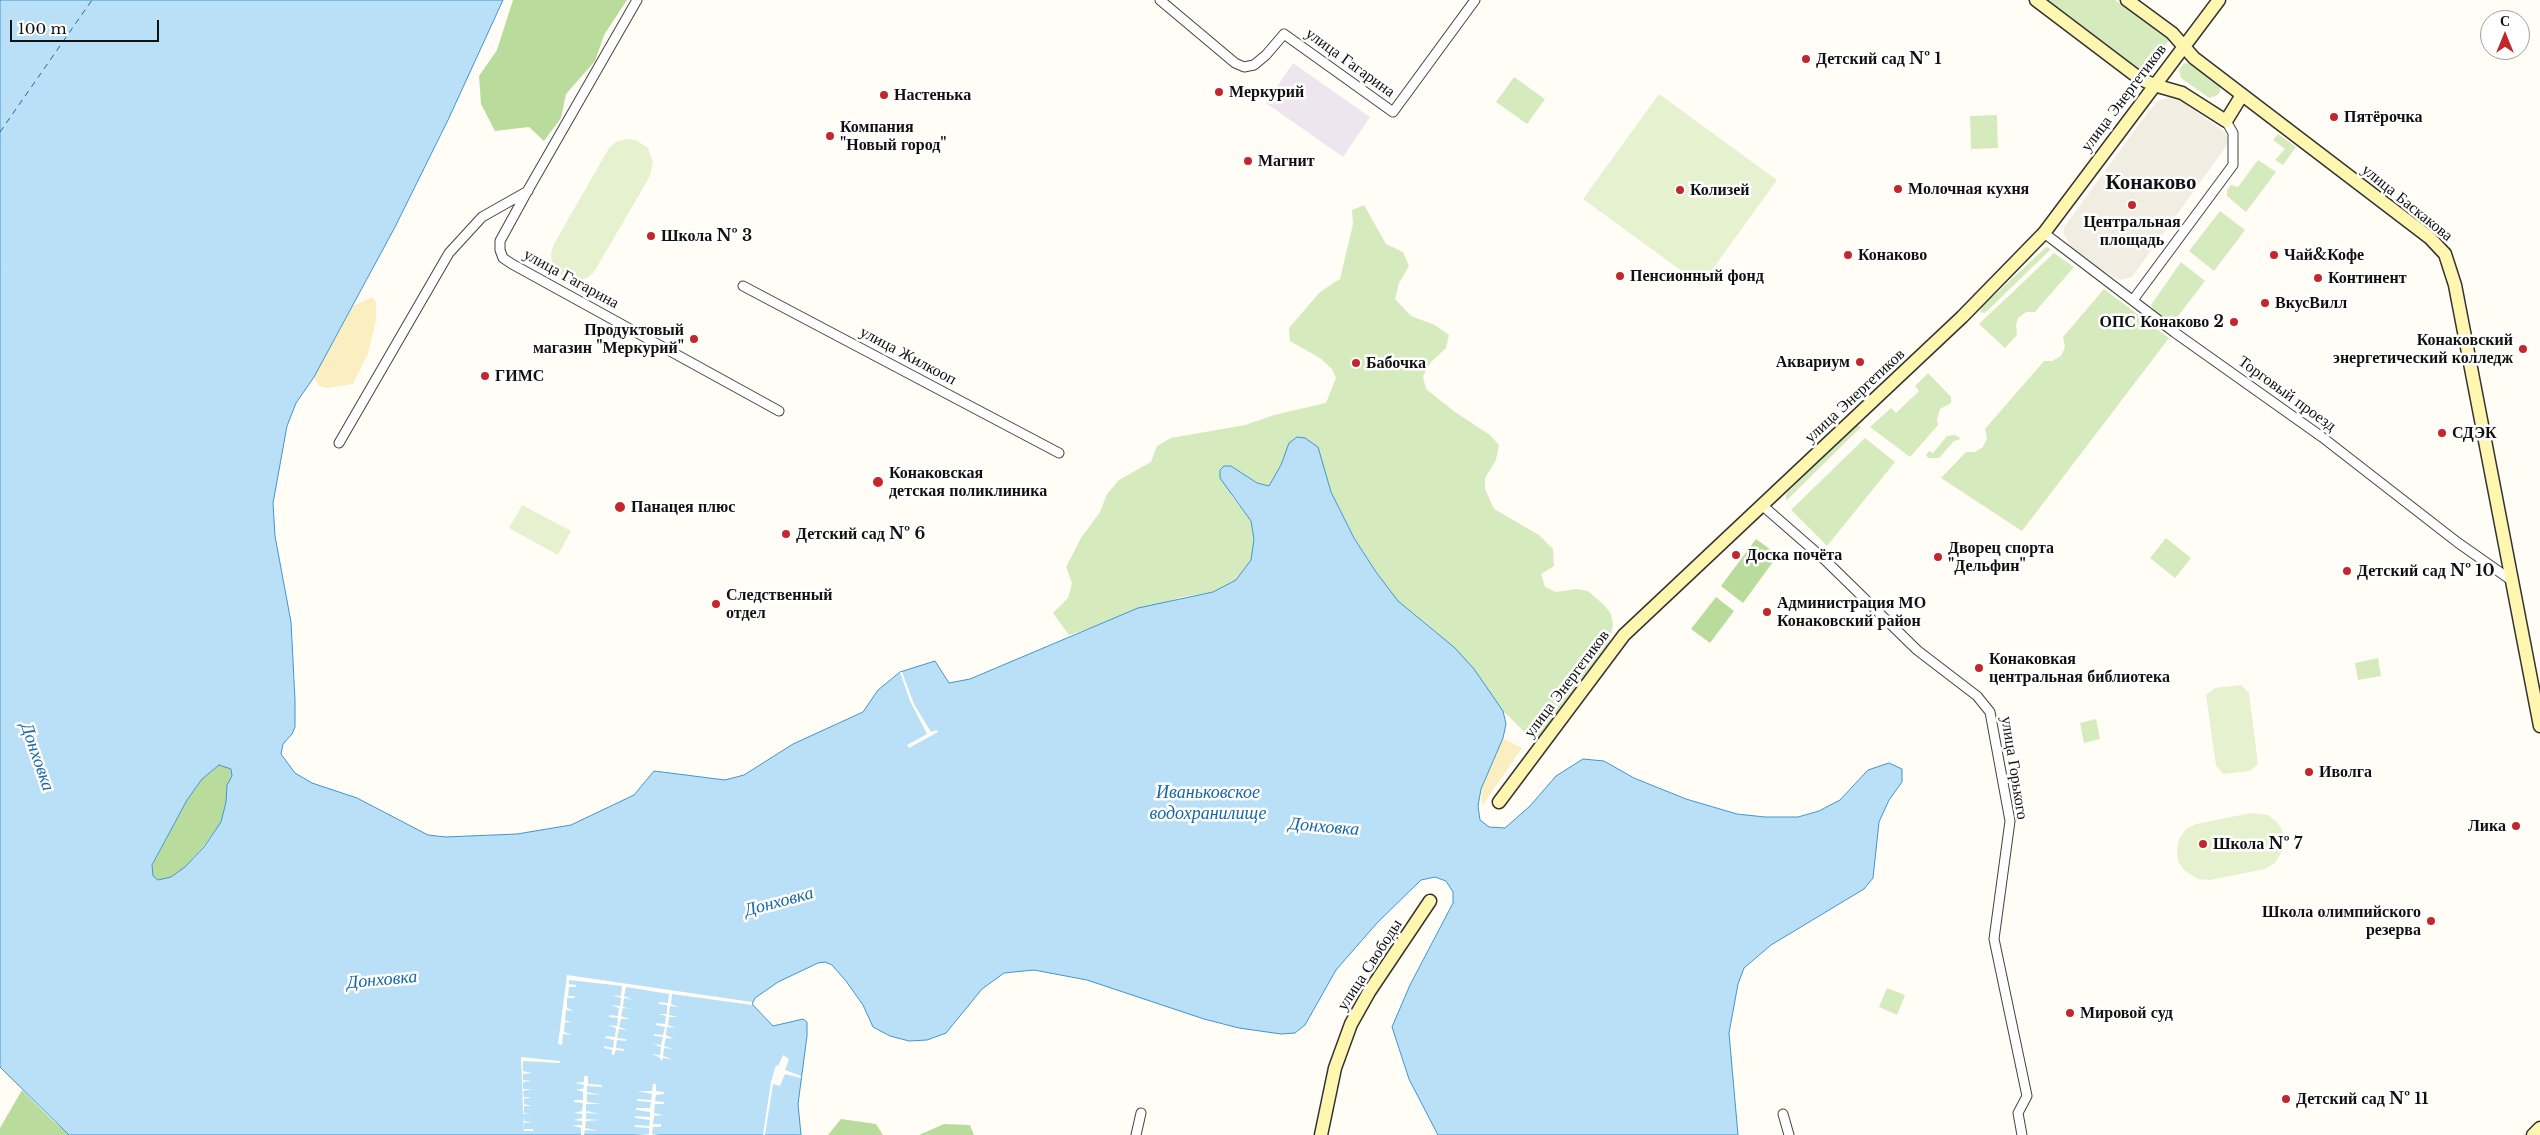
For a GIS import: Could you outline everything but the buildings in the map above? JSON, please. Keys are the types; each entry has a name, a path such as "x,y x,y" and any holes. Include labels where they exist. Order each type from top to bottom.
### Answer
{"main road":[{"path":"2036,0 2139,78 2154,85 2182,93 2226,121 2242,95"},
{"name":"улица Баскакова","path":"2127,0 2184,44 2194,58 2437,244 2446,254 2454,285 2540,726"},
{"name":"улица Энергетиков","path":"1499,802 1624,635 1968,311 2044,233 2184,44 2219,0"},
{"name":"улица Свободы","path":"1321,1135 1335,1068 1351,1024 1369,992 1430,901"},
{"path":"2533,1135 2540,1128"}],"street":[{"name":"улица Гагарина","path":"638,0 528,190 500,242 500,250 503,258 779,411"},
{"name":"улица Гагарина","path":"1160,0 1235,63 1244,67 1254,65 1266,55 1284,34 1393,112 1475,0"},
{"path":"2133,300 2232,166 2233,132 2226,121"},
{"path":"339,443 449,253 482,217 528,190"},
{"name":"Торговый проезд","path":"2044,233 2174,332 2316,433 2457,542 2511,580"},
{"name":"улица Жилкооп","path":"743,286 1059,453"},
{"name":"улица Горького","path":"1763,506 1825,560 1916,650 1977,696 1990,712 2010,821 1994,939 2026,1096 2018,1113 2022,1135"},
{"path":"1136,1135 1141,1113"},
{"path":"1783,1114 1789,1135"}],"shaded area":[{"path":"1293,63 1370,117 1343,157 1266,103"},
{"name":"Центральная площадь","path":"2169,97 2178,99 2225,132 2228,138 2227,145 2132,277 2120,280 2105,272 2071,247 2064,235 2064,227 2148,112 2158,101"}],"green space":[{"path":"513,0 627,0 604,35 595,61 566,94 561,118 544,141 529,127 495,131 481,104 479,76 497,50"},
{"path":"2046,0 2115,0 2169,40 2145,74"},
{"path":"2184,63 2191,64 2220,85 2220,92 2216,96 2209,98 2181,78 2179,70"},
{"path":"1514,77 1545,99 1527,124 1496,102"},
{"name":"Колизей","path":"1659,94 1777,180 1701,285 1583,199"},
{"path":"1997,115 1998,148 1971,149 1970,116"},
{"path":"2278,134 2296,147 2283,165 2275,160 2285,149 2273,140"},
{"path":"626,139 636,140 648,148 653,162 650,176 594,272 587,278 578,281 564,278 556,271 552,263 551,253 554,244 609,148 616,142"},
{"path":"2258,160 2276,172 2246,212 2227,196 2227,190 2231,185 2238,187"},
{"path":"1364,205 1386,244 1403,252 1409,266 1399,283 1395,299 1411,316 1435,325 1449,335 1446,348 1431,362 1423,376 1426,389 1455,412 1490,435 1499,445 1496,460 1485,478 1485,489 1494,509 1539,535 1553,549 1554,566 1541,574 1545,587 1556,592 1576,589 1588,591 1611,614 1613,624 1610,641 1535,742 1503,711 1455,648 1398,601 1376,572 1354,537 1331,492 1318,447 1305,438 1289,443 1281,465 1269,486 1257,483 1231,466 1231,495 1251,521 1254,538 1251,560 1236,580 1213,592 1182,597 1069,635 1053,613 1068,598 1072,583 1066,567 1081,538 1100,512 1107,494 1119,480 1151,462 1157,446 1171,438 1245,425 1274,415 1326,403 1336,378 1332,369 1320,358 1290,341 1289,328 1320,292 1340,279 1353,224 1352,210"},
{"path":"2220,211 2245,230 2214,271 2189,251"},
{"path":"2046,247 2051,249 1985,313 1980,312 1982,307"},
{"path":"2054,253 2074,267 2035,312 2026,312 2018,318 2016,325 2017,335 2005,348 1979,324"},
{"path":"2181,262 2205,281 2172,324 2155,312 2151,305"},
{"path":"2104,289 2169,338 2022,531 1941,478 1966,452 1975,452 1983,447 1987,438 1985,429 2044,361 2052,361 2061,356 2065,347 2063,337"},
{"path":"1928,373 1951,397 1951,403 1940,409 1937,420 1938,425 1910,457 1870,427 1891,408 1896,413 1919,391 1915,386"},
{"path":"1856,424 1861,427 1786,501 1786,494"},
{"path":"1955,435 1960,438 1959,440 1954,441 1939,458 1928,458 1926,455 1929,451 1933,453 1947,436"},
{"path":"1865,438 1895,462 1827,546 1791,510"},
{"path":"522,505 571,531 558,555 509,528"},
{"path":"2166,538 2191,558 2175,578 2150,558"},
{"path":"1756,539 1778,555 1743,603 1721,586"},
{"path":"1716,597 1734,611 1710,643 1691,629"},
{"path":"2378,658 2381,676 2358,680 2355,663"},
{"path":"2241,685 2249,693 2258,764 2250,771 2223,774 2216,765 2206,695 2215,688"},
{"path":"2096,719 2100,739 2084,743 2080,723"},
{"path":"219,765 231,769 232,776 227,785 226,802 221,822 203,847 185,867 171,877 158,880 153,876 152,866 187,800 202,779"},
{"path":"2251,813 2268,815 2277,822 2283,832 2284,848 2275,863 2265,869 2210,880 2198,879 2184,870 2178,861 2177,849 2179,839 2186,829 2196,824"},
{"path":"1887,988 1905,995 1897,1015 1879,1007"},
{"path":"22,1090 69,1135 0,1135 0,1128"},
{"path":"841,1119 876,1124 883,1135 828,1135"},
{"path":"944,1124 970,1125 974,1135 919,1135"}],"sand":[{"path":"372,297 376,302 376,320 368,353 353,384 327,388 319,386 314,377 353,306"},
{"path":"1503,738 1522,748 1482,806 1481,789"}],"water":[{"name":"Иваньковское водохранилище","path":"0,0 503,0 448,120 395,227 314,377 296,403 287,426 273,503 275,536 291,622 295,700 295,727 292,734 283,744 281,754 295,773 312,783 357,798 428,835 446,837 517,834 571,825 634,795 654,771 725,780 744,775 793,744 863,712 878,690 900,672 935,661 949,683 970,679 1138,608 1213,592 1236,580 1251,560 1254,539 1251,521 1220,478 1220,470 1224,466 1231,466 1257,483 1269,486 1281,465 1289,443 1297,437 1305,438 1318,447 1331,492 1354,538 1376,572 1398,601 1455,648 1474,669 1503,711 1506,724 1503,738 1481,789 1478,806 1480,820 1489,827 1505,828 1530,806 1556,776 1583,759 1604,761 1634,778 1686,799 1737,814 1765,817 1798,817 1819,811 1840,800 1868,770 1889,763 1902,769 1902,782 1889,800 1879,822 1873,878 1864,889 1771,945 1744,968 1738,984 1729,1033 1738,1135 1438,1135 1409,1079 1392,1027 1410,985 1453,903 1453,892 1446,881 1435,877 1421,880 1377,923 1336,970 1305,1025 1295,1033 1281,1034 1239,1028 1204,1019 1087,980 1034,970 1004,973 982,989 946,1033 927,1040 909,1041 890,1036 873,1027 863,1005 846,981 832,965 825,962 818,963 778,982 755,998 752,1004 773,1026 803,1019 807,1022 807,1036 798,1104 801,1135 69,1135 0,1067","holes":["219,765 231,769 232,776 227,785 226,802 221,822 204,847 185,867 171,877 158,880 153,876 152,865 187,800 202,779"]}],"pier":[{"path":"900,672 902,672 914,704 931,732 937,730 938,732 909,748 907,745 927,734 910,701"},
{"path":"567,975 752,1002 752,1005 672,994 671,1004 679,1007 670,1006 669,1015 678,1017 669,1017 668,1025 676,1028 667,1027 666,1035 674,1039 666,1038 664,1046 673,1049 664,1048 663,1056 672,1059 663,1058 662,1061 659,1057 651,1054 660,1055 661,1047 653,1044 661,1045 663,1037 654,1036 654,1034 663,1035 665,1027 656,1025 656,1023 665,1024 666,1016 658,1014 667,1014 667,1005 659,1004 659,1002 668,1003 669,994 626,987 624,996 633,1000 624,998 623,1007 631,1009 623,1008 621,1016 630,1019 621,1019 619,1027 628,1030 619,1029 617,1038 626,1039 626,1041 617,1040 616,1048 624,1049 624,1051 616,1050 614,1055 612,1055 612,1050 604,1048 604,1046 613,1048 614,1040 605,1038 606,1036 615,1037 616,1028 608,1025 617,1026 618,1018 609,1017 609,1015 618,1016 619,1008 611,1005 620,1006 621,998 612,995 621,996 622,986 569,980 569,984 576,985 576,987 569,987 568,996 575,996 574,998 567,998 567,1008 574,1011 566,1010 565,1020 572,1023 565,1022 564,1032 572,1035 563,1034 562,1045 558,1044"},
{"path":"783,1055 789,1059 785,1070 801,1076 801,1078 785,1074 780,1086 773,1084 765,1135 763,1135 771,1082 776,1065 778,1066"},
{"path":"521,1057 560,1061 560,1063 523,1061 523,1071 532,1073 523,1074 523,1080 532,1081 523,1082 523,1089 532,1089 523,1091 524,1097 532,1097 524,1099 524,1104 532,1106 524,1106 524,1113 532,1113 523,1114"},
{"path":"584,1076 588,1076 588,1084 602,1085 602,1087 587,1086 587,1092 601,1095 587,1094 587,1102 601,1104 586,1104 586,1111 600,1114 586,1113 586,1119 600,1120 586,1121 585,1128 599,1131 585,1130 584,1135 581,1135 581,1128 572,1125 582,1125 582,1121 573,1120 582,1118 582,1114 574,1113 582,1111 583,1103 574,1102 574,1100 583,1100 583,1092 575,1089 583,1089 584,1085 575,1083 584,1082"},
{"path":"653,1084 656,1084 656,1091 664,1092 664,1094 656,1095 655,1101 664,1102 664,1104 655,1104 654,1113 663,1115 654,1116 653,1124 661,1124 661,1127 653,1127 652,1134 660,1135 634,1135 649,1134 649,1128 635,1127 635,1125 649,1126 650,1120 635,1118 635,1116 650,1117 650,1112 636,1110 636,1108 650,1108 651,1102 637,1101 637,1099 651,1100 652,1094 637,1091 652,1091"},
{"path":"523,1116 524,1121 532,1122 524,1123 524,1129 533,1129 533,1131 524,1131 524,1135"}],"ferry route":[{"path":"0,132 92,0"}],"place":[{"name":"Детский сад № 1","path":"1806,59"},
{"name":"Меркурий","path":"1219,92"},
{"name":"Настенька","path":"884,95"},
{"name":"Пятёрочка","path":"2334,117"},
{"name":"Компания \"Новый город\"","path":"830,136"},
{"name":"Магнит","path":"1248,161"},
{"name":"Молочная кухня","path":"1898,189"},
{"name":"Колизей","path":"1680,190"},
{"name":"Центральная площадь","path":"2132,205"},
{"name":"Школа № 3","path":"651,236"},
{"name":"Конаково","path":"1848,255"},
{"name":"Чай&Кофе","path":"2274,255"},
{"name":"Пенсионный фонд","path":"1620,276"},
{"name":"Континент","path":"2318,278"},
{"name":"ВкусВилл","path":"2265,303"},
{"name":"ОПС Конаково 2","path":"2234,322"},
{"name":"Продуктовый магазин \"Меркурий\"","path":"694,339"},
{"name":"Конаковский энергетический колледж","path":"2523,349"},
{"name":"Аквариум","path":"1860,362"},
{"name":"Бабочка","path":"1356,363"},
{"name":"ГИМС","path":"485,376"},
{"name":"СДЭК","path":"2442,433"},
{"name":"Конаковская детская поликлиника","path":"878,482"},
{"name":"Панацея плюс","path":"620,507"},
{"name":"Детский сад № 6","path":"786,534"},
{"name":"Доска почёта","path":"1736,555"},
{"name":"Дворец спорта \"Дельфин\"","path":"1938,557"},
{"name":"Детский сад № 10","path":"2347,571"},
{"name":"Следственный отдел","path":"716,604"},
{"name":"Администрация МО Конаковский район","path":"1767,612"},
{"name":"Конаковкая центральная библиотека","path":"1979,668"},
{"name":"Иволга","path":"2309,772"},
{"name":"Лика","path":"2516,826"},
{"name":"Школа № 7","path":"2203,844"},
{"name":"Школа олимпийского резерва","path":"2431,921"},
{"name":"Мировой суд","path":"2070,1013"},
{"name":"Детский сад № 11","path":"2286,1099"}],"district":[{"name":"Конаково","path":"2151,183"}],"water label":[{"name":"Донховка","path":"37,757"},
{"name":"Донховка","path":"1324,827"},
{"name":"Донховка","path":"779,902"},
{"name":"Донховка","path":"382,980"}]}
